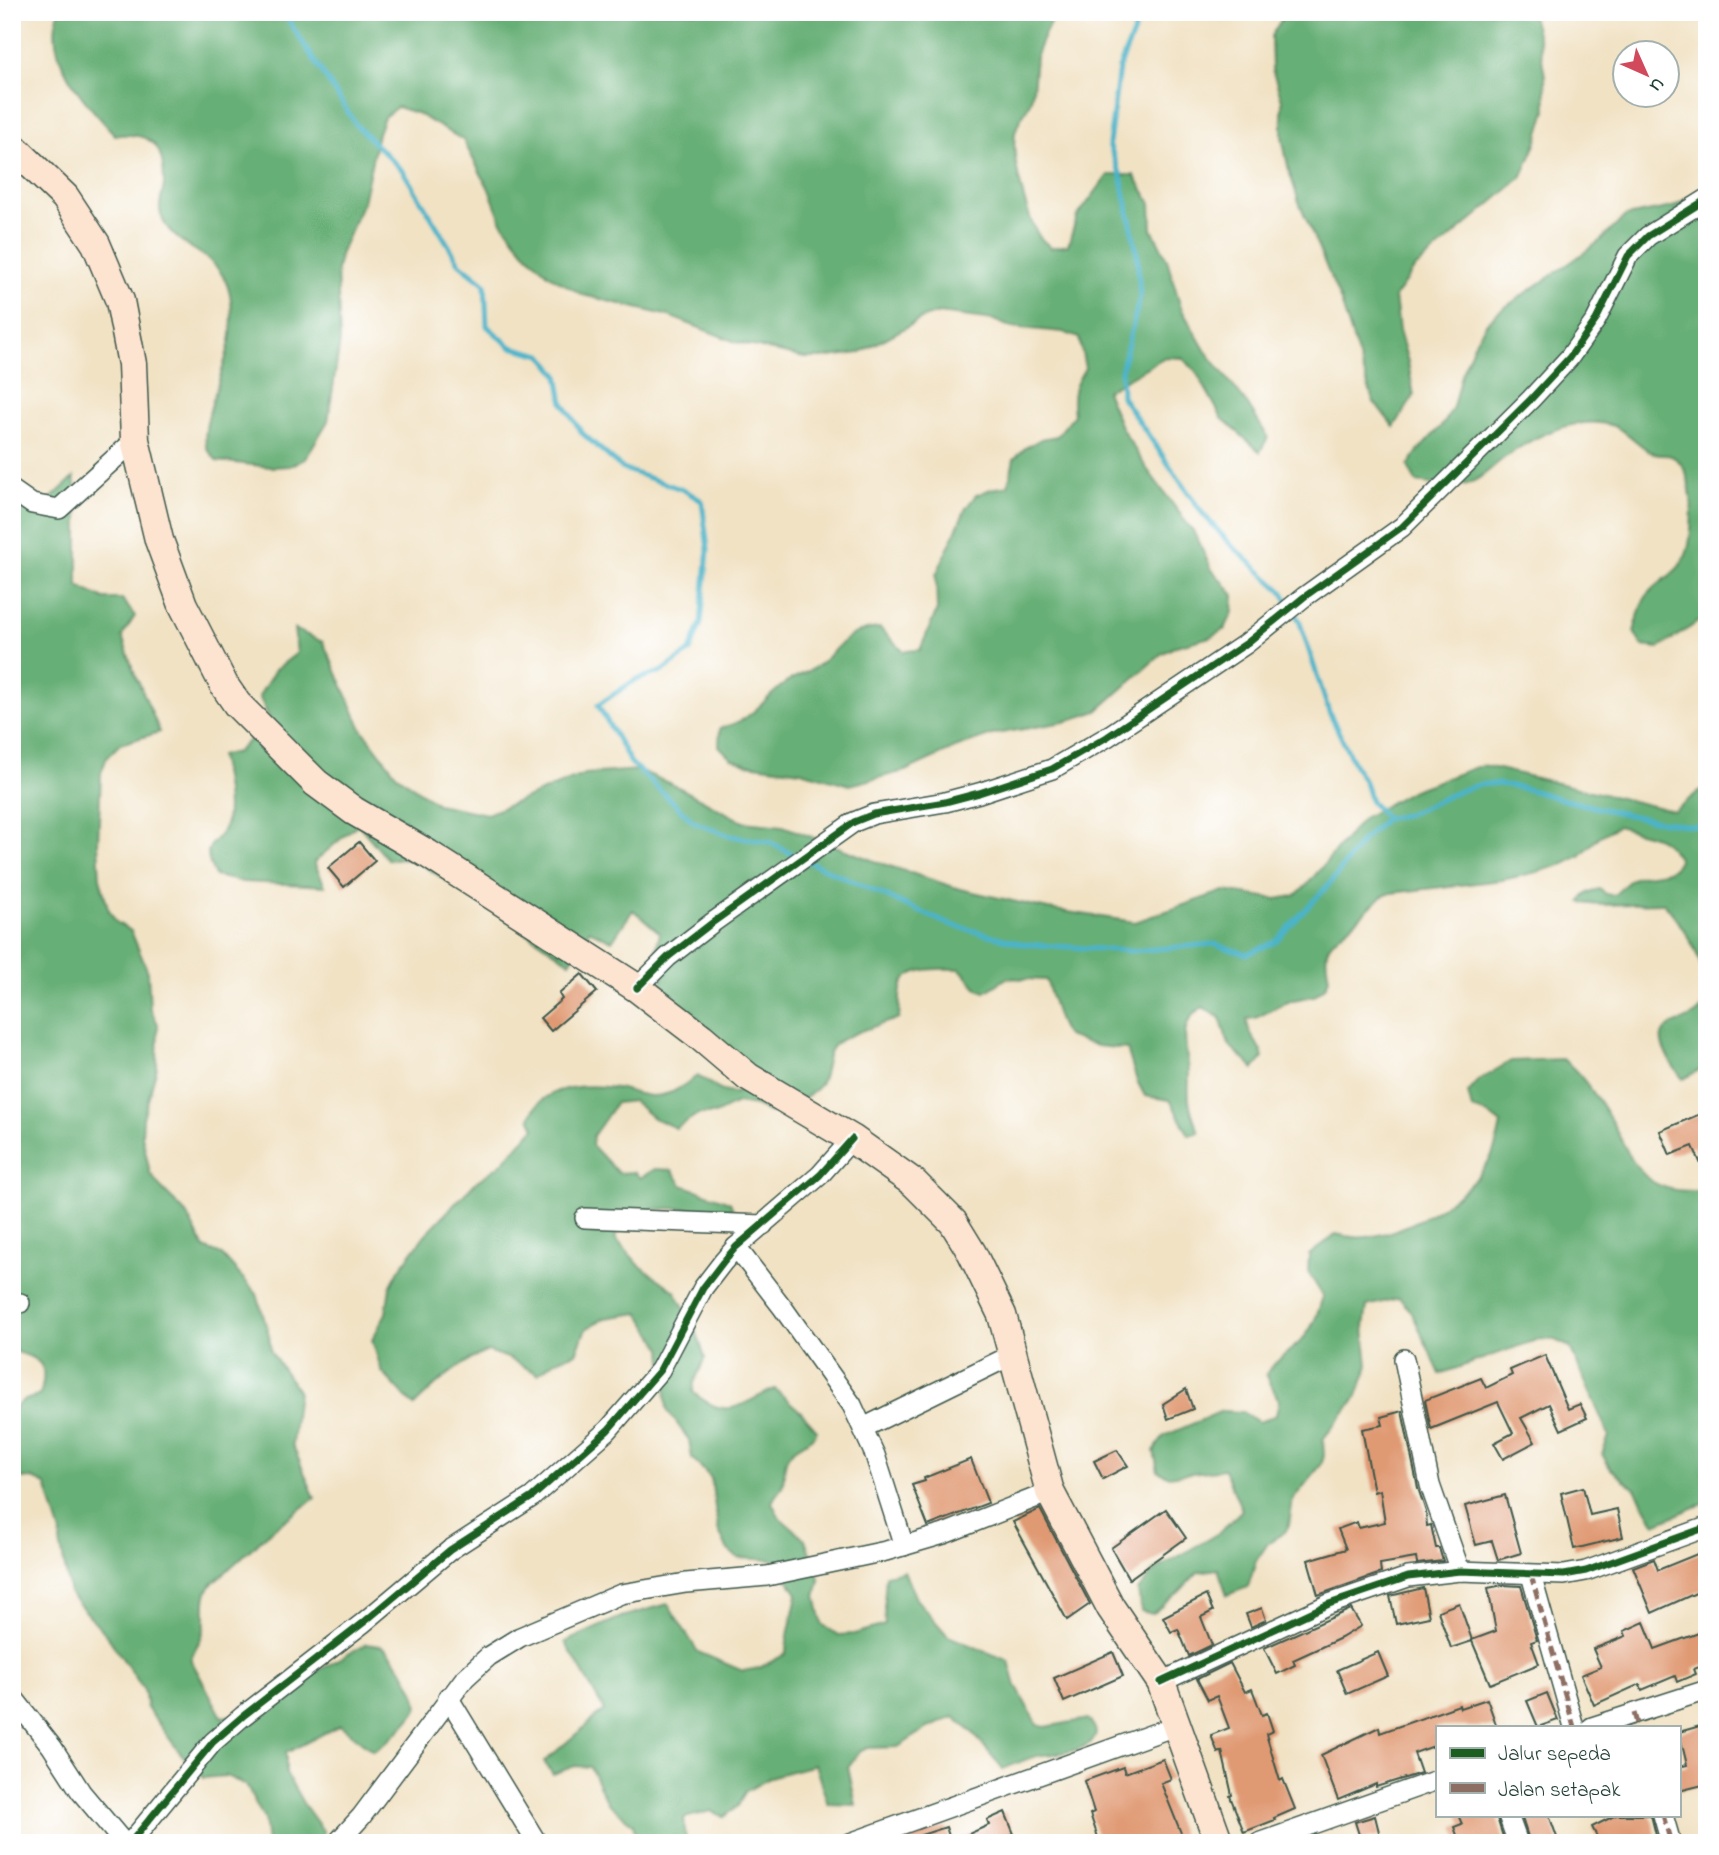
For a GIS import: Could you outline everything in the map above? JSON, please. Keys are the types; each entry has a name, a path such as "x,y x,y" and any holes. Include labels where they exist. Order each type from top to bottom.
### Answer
{"main road":[{"path":"12,146 65,197 96,244 120,301 132,364 135,440 159,540 183,605 223,685 246,713 316,783 354,811 428,854 637,988 748,1077 852,1139 914,1183 953,1222 972,1253 1002,1315 1049,1492 1111,1608 1161,1682 1219,1843"}],"street":[{"path":"637,988 668,957 712,923 855,822 874,814 968,796 1052,769 1107,737 1247,643 1304,597 1402,527 1569,358 1595,320 1628,256 1648,236 1707,199"},
{"path":"12,490 32,504 59,509 135,440"},
{"path":"130,1843 213,1742 243,1716 363,1623 450,1550 531,1497 608,1430 660,1370 703,1288 736,1247 820,1175 852,1139"},
{"path":"585,1218 763,1225"},
{"path":"736,1247 852,1405 875,1455 904,1546"},
{"path":"863,1428 1012,1354"},
{"path":"1404,1359 1430,1485 1460,1571"},
{"path":"337,1843 361,1817 448,1697 489,1656 520,1637 621,1594 686,1583 766,1576 904,1546 944,1534 1049,1492"},
{"path":"1161,1682 1329,1604 1408,1577 1460,1571 1564,1575 1586,1571 1707,1527"},
{"path":"1531,1575 1574,1726"},
{"path":"1598,1726 1636,1720 1707,1690"},
{"path":"12,1696 52,1747 81,1792 124,1843"},
{"path":"448,1697 537,1843"},
{"path":"850,1843 1178,1725"},
{"path":"1259,1843 1436,1780"},
{"path":"1508,1816 1518,1843"},
{"path":"1663,1816 1671,1843"}],"green space":[{"path":"59,12 1056,12 1038,51 1031,99 1015,133 1017,171 1034,227 1051,248 1068,245 1077,217 1108,175 1134,175 1151,203 1152,229 1167,259 1181,308 1205,350 1248,405 1268,437 1260,452 1222,418 1195,370 1182,358 1165,357 1106,391 1121,427 1147,469 1194,533 1212,570 1234,595 1233,612 1225,629 1161,654 1097,711 1064,722 995,734 955,748 905,771 850,785 801,771 747,764 731,758 719,746 720,728 750,715 778,689 817,666 852,635 880,628 903,651 920,650 937,610 936,575 966,508 976,495 1008,486 1014,459 1025,448 1041,439 1057,436 1074,415 1074,390 1085,368 1079,338 1063,332 1010,327 994,320 939,313 923,318 859,353 804,358 736,342 669,316 583,295 549,275 524,251 502,222 488,187 463,140 416,113 397,107 384,117 378,133 363,202 341,252 337,269 340,341 328,421 305,459 290,466 271,467 217,461 207,448 205,438 231,334 232,309 228,287 218,268 178,238 163,220 160,206 164,184 162,160 154,144 139,136 115,135 70,79 56,46 55,29"},
{"path":"1286,12 1531,12 1539,41 1545,76 1546,110 1536,144 1521,178 1414,269 1395,297 1399,330 1414,396 1394,427 1373,401 1340,299 1299,202 1289,171 1282,137 1282,100 1272,69 1271,36"},
{"path":"1707,186 1707,616 1659,648 1642,646 1634,632 1644,600 1682,563 1689,545 1691,496 1685,471 1679,462 1671,456 1657,455 1649,451 1611,425 1584,423 1556,429 1530,441 1481,477 1463,485 1445,486 1416,482 1408,466 1445,422 1453,407 1461,374 1476,340 1498,312 1601,240 1626,216 1673,207"},
{"path":"74,477 78,507 78,586 104,599 122,599 135,616 122,636 160,732 120,744 107,757 101,773 98,844 100,878 108,908 116,922 131,931 148,972 150,1008 158,1024 157,1067 143,1118 142,1135 150,1173 186,1213 204,1248 222,1255 257,1294 271,1352 298,1391 292,1444 315,1498 272,1530 211,1585 205,1601 203,1633 191,1660 222,1717 256,1712 296,1683 366,1644 377,1645 388,1651 406,1676 417,1703 417,1709 404,1726 373,1751 340,1725 286,1753 286,1773 324,1832 319,1843 267,1843 264,1819 246,1785 226,1776 203,1778 178,1750 147,1708 144,1690 105,1633 70,1594 60,1542 61,1534 46,1485 31,1478 12,1478 12,1411 22,1401 40,1395 44,1378 38,1362 16,1352 12,1339 12,480 45,504"},
{"path":"294,629 323,642 362,729 396,774 437,804 487,814 585,774 639,770 680,788 743,822 783,826 877,862 960,889 1048,909 1135,922 1224,891 1277,899 1294,896 1307,885 1363,818 1413,790 1482,765 1674,811 1707,785 1707,991 1702,967 1692,944 1664,903 1607,905 1581,902 1588,893 1600,889 1606,894 1614,895 1633,878 1666,871 1679,860 1660,839 1618,826 1599,837 1580,856 1564,864 1502,880 1383,896 1330,944 1326,961 1329,979 1325,987 1314,996 1288,1001 1256,1018 1247,1019 1249,1030 1263,1058 1254,1069 1229,1045 1220,1018 1203,1007 1189,1020 1185,1036 1190,1104 1199,1132 1189,1135 1170,1100 1145,1096 1137,1081 1127,1049 1097,1046 1067,1036 1057,1016 1046,980 1007,978 985,992 978,989 960,969 925,970 909,976 901,989 899,1018 839,1041 830,1049 823,1078 817,1088 798,1101 770,1113 755,1106 737,1103 715,1114 698,1114 676,1128 653,1118 633,1101 616,1103 593,1136 592,1145 618,1173 634,1172 640,1178 655,1169 672,1170 682,1185 730,1202 733,1210 668,1209 637,1213 627,1220 615,1238 639,1265 675,1291 696,1330 705,1358 693,1392 705,1401 725,1408 742,1404 775,1389 817,1430 788,1456 781,1489 772,1503 780,1518 805,1539 820,1581 816,1595 822,1624 838,1635 854,1634 885,1625 886,1575 904,1571 916,1599 948,1636 1009,1661 1016,1686 1037,1725 1045,1727 1088,1719 1095,1729 1091,1742 1083,1747 1034,1757 1003,1769 973,1733 954,1717 928,1728 898,1747 867,1748 859,1752 848,1767 856,1805 828,1804 815,1765 773,1776 745,1792 738,1806 724,1817 711,1811 684,1818 686,1843 637,1843 633,1824 608,1803 590,1767 575,1766 553,1774 544,1762 604,1710 565,1642 621,1617 668,1604 698,1652 743,1671 759,1668 786,1654 797,1594 775,1560 738,1558 727,1549 718,1529 711,1478 692,1458 689,1440 667,1410 662,1348 639,1313 605,1318 586,1329 576,1353 555,1361 538,1374 488,1351 457,1368 414,1406 382,1372 372,1340 386,1313 390,1287 399,1270 425,1235 477,1181 499,1166 535,1128 530,1117 536,1106 545,1098 566,1089 591,1086 659,1096 676,1090 697,1076 728,1092 736,1093 745,1084 641,1001 663,980 655,954 660,933 633,910 612,941 589,930 570,962 415,861 401,858 388,860 358,824 314,862 325,886 243,882 215,876 208,855 209,849 224,829 227,814 220,756 237,752 270,720 259,696 275,670 297,653"},
{"path":"1707,997 1707,1066 1683,1079 1667,1057 1662,1042 1664,1032 1702,1009"},
{"path":"1563,1059 1591,1089 1630,1156 1646,1177 1673,1189 1707,1191 1707,1502 1655,1524 1635,1489 1610,1468 1602,1454 1609,1436 1570,1347 1555,1340 1539,1339 1440,1374 1411,1311 1399,1298 1367,1306 1364,1327 1368,1365 1356,1398 1323,1439 1324,1456 1321,1465 1293,1499 1289,1525 1285,1532 1269,1542 1256,1561 1248,1587 1227,1595 1218,1569 1198,1572 1152,1614 1141,1611 1138,1591 1154,1571 1220,1532 1242,1510 1224,1469 1168,1476 1158,1471 1154,1451 1164,1436 1222,1411 1242,1412 1259,1422 1276,1415 1279,1401 1266,1374 1308,1332 1323,1296 1308,1272 1309,1255 1336,1234 1364,1237 1390,1232 1424,1217 1457,1196 1483,1169 1492,1155 1501,1124 1488,1114 1472,1109 1468,1093 1479,1080 1511,1061"}],"building":[{"path":"359,842 375,861 344,887 328,868"},
{"path":"582,974 597,992 551,1031 540,1018 562,999 559,994"},
{"path":"1707,1111 1707,1178 1693,1146 1670,1155 1660,1131"},
{"path":"1545,1355 1568,1409 1580,1404 1587,1418 1561,1430 1549,1404 1521,1418 1535,1442 1503,1459 1494,1443 1513,1433 1498,1402 1431,1429 1425,1400 1481,1378 1486,1388 1512,1375 1510,1370"},
{"path":"1186,1389 1193,1409 1168,1419 1163,1404"},
{"path":"1402,1411 1427,1526 1431,1525 1436,1548 1439,1548 1443,1561 1417,1564 1416,1558 1380,1564 1381,1573 1318,1595 1308,1560 1346,1549 1338,1529 1357,1522 1359,1528 1385,1522 1380,1490 1374,1492 1362,1429 1383,1425 1381,1417"},
{"path":"1117,1450 1128,1466 1103,1479 1094,1461"},
{"path":"971,1459 988,1503 928,1526 912,1485"},
{"path":"1583,1487 1590,1515 1617,1509 1623,1537 1574,1549 1561,1493"},
{"path":"1505,1495 1521,1553 1498,1560 1492,1541 1476,1545 1465,1506"},
{"path":"1040,1509 1090,1604 1067,1620 1013,1522"},
{"path":"1166,1509 1186,1538 1129,1579 1111,1548"},
{"path":"1707,1550 1707,1588 1652,1613 1633,1567 1654,1559 1658,1570"},
{"path":"1521,1586 1537,1640 1531,1642 1539,1664 1490,1684 1472,1641 1451,1648 1438,1611 1459,1603 1472,1640 1496,1631 1488,1588"},
{"path":"1423,1588 1429,1617 1396,1624 1390,1596"},
{"path":"1206,1595 1213,1611 1201,1617 1212,1645 1189,1656 1178,1629 1171,1632 1163,1617"},
{"path":"1262,1608 1266,1620 1251,1627 1246,1614"},
{"path":"1351,1609 1361,1626 1293,1660 1295,1665 1277,1674 1264,1648"},
{"path":"1644,1622 1655,1649 1707,1630 1707,1664 1694,1669 1696,1674 1677,1682 1675,1676 1642,1690 1640,1684 1594,1705 1581,1675 1601,1667 1593,1649 1626,1636 1624,1631"},
{"path":"1113,1652 1123,1676 1064,1702 1054,1678"},
{"path":"1378,1652 1388,1676 1347,1694 1337,1670"},
{"path":"1230,1663 1245,1692 1252,1689 1262,1715 1267,1713 1273,1731 1266,1734 1280,1781 1283,1779 1295,1809 1244,1832 1230,1796 1232,1795 1222,1751 1218,1753 1211,1735 1229,1728 1217,1696 1208,1700 1197,1679"},
{"path":"1547,1693 1558,1720 1538,1726 1527,1701"},
{"path":"1487,1699 1497,1726 1436,1726 1436,1745 1414,1753 1421,1773 1376,1787 1376,1784 1338,1800 1321,1755 1379,1727 1380,1733 1459,1705 1460,1708"},
{"path":"1707,1724 1707,1784 1680,1791 1680,1767 1687,1765 1680,1732"},
{"path":"1163,1759 1171,1779 1161,1783 1185,1843 1100,1843 1090,1814 1094,1812 1084,1781 1123,1767 1125,1773"},
{"path":"1005,1812 1014,1834 995,1843 907,1843 906,1840 946,1827 951,1842 989,1825 987,1820"},
{"path":"1375,1816 1380,1836 1361,1841 1355,1822"},
{"path":"1458,1816 1496,1816 1505,1843 1460,1843 1454,1827 1462,1824"},
{"path":"1521,1816 1549,1816 1559,1843 1530,1843"},
{"path":"1614,1816 1651,1816 1656,1835 1637,1843 1600,1843 1592,1827"}],"waterway":[{"path":"283,12 357,126 403,171 460,264 485,284 487,326 511,347 542,355 558,375 563,403 582,433 623,469 684,490 702,501 708,550 701,623 690,651 663,671 635,680 598,705 631,763 694,822 730,836 769,842 798,857"},
{"path":"1142,12 1119,68 1109,144 1121,176 1137,253 1140,297 1121,371 1122,397 1203,514 1230,544 1282,591 1289,603"},
{"path":"1294,612 1329,712 1365,782 1371,802 1386,818"},
{"path":"807,861 948,924 1023,944 1132,951 1214,944 1247,954 1275,942 1333,880 1362,841 1386,818 1412,812 1478,785 1510,786 1636,816 1707,827"}],"marked path":[{"path":"1531,1575 1574,1726"},
{"path":"1634,1713 1638,1726"},
{"path":"1663,1816 1671,1843"}],"cycle path":[{"path":"637,988 668,957 712,923 854,822 874,814 945,802 979,793 1052,769 1107,737 1247,643 1304,597 1402,527 1569,358 1596,320 1628,256 1648,236 1707,199"},
{"path":"130,1843 213,1742 243,1716 363,1623 450,1550 532,1497 608,1430 660,1370 703,1288 723,1262 736,1247 820,1175 852,1139"},
{"path":"1161,1682 1329,1604 1408,1577 1460,1571 1564,1575 1586,1571 1707,1527"}]}
